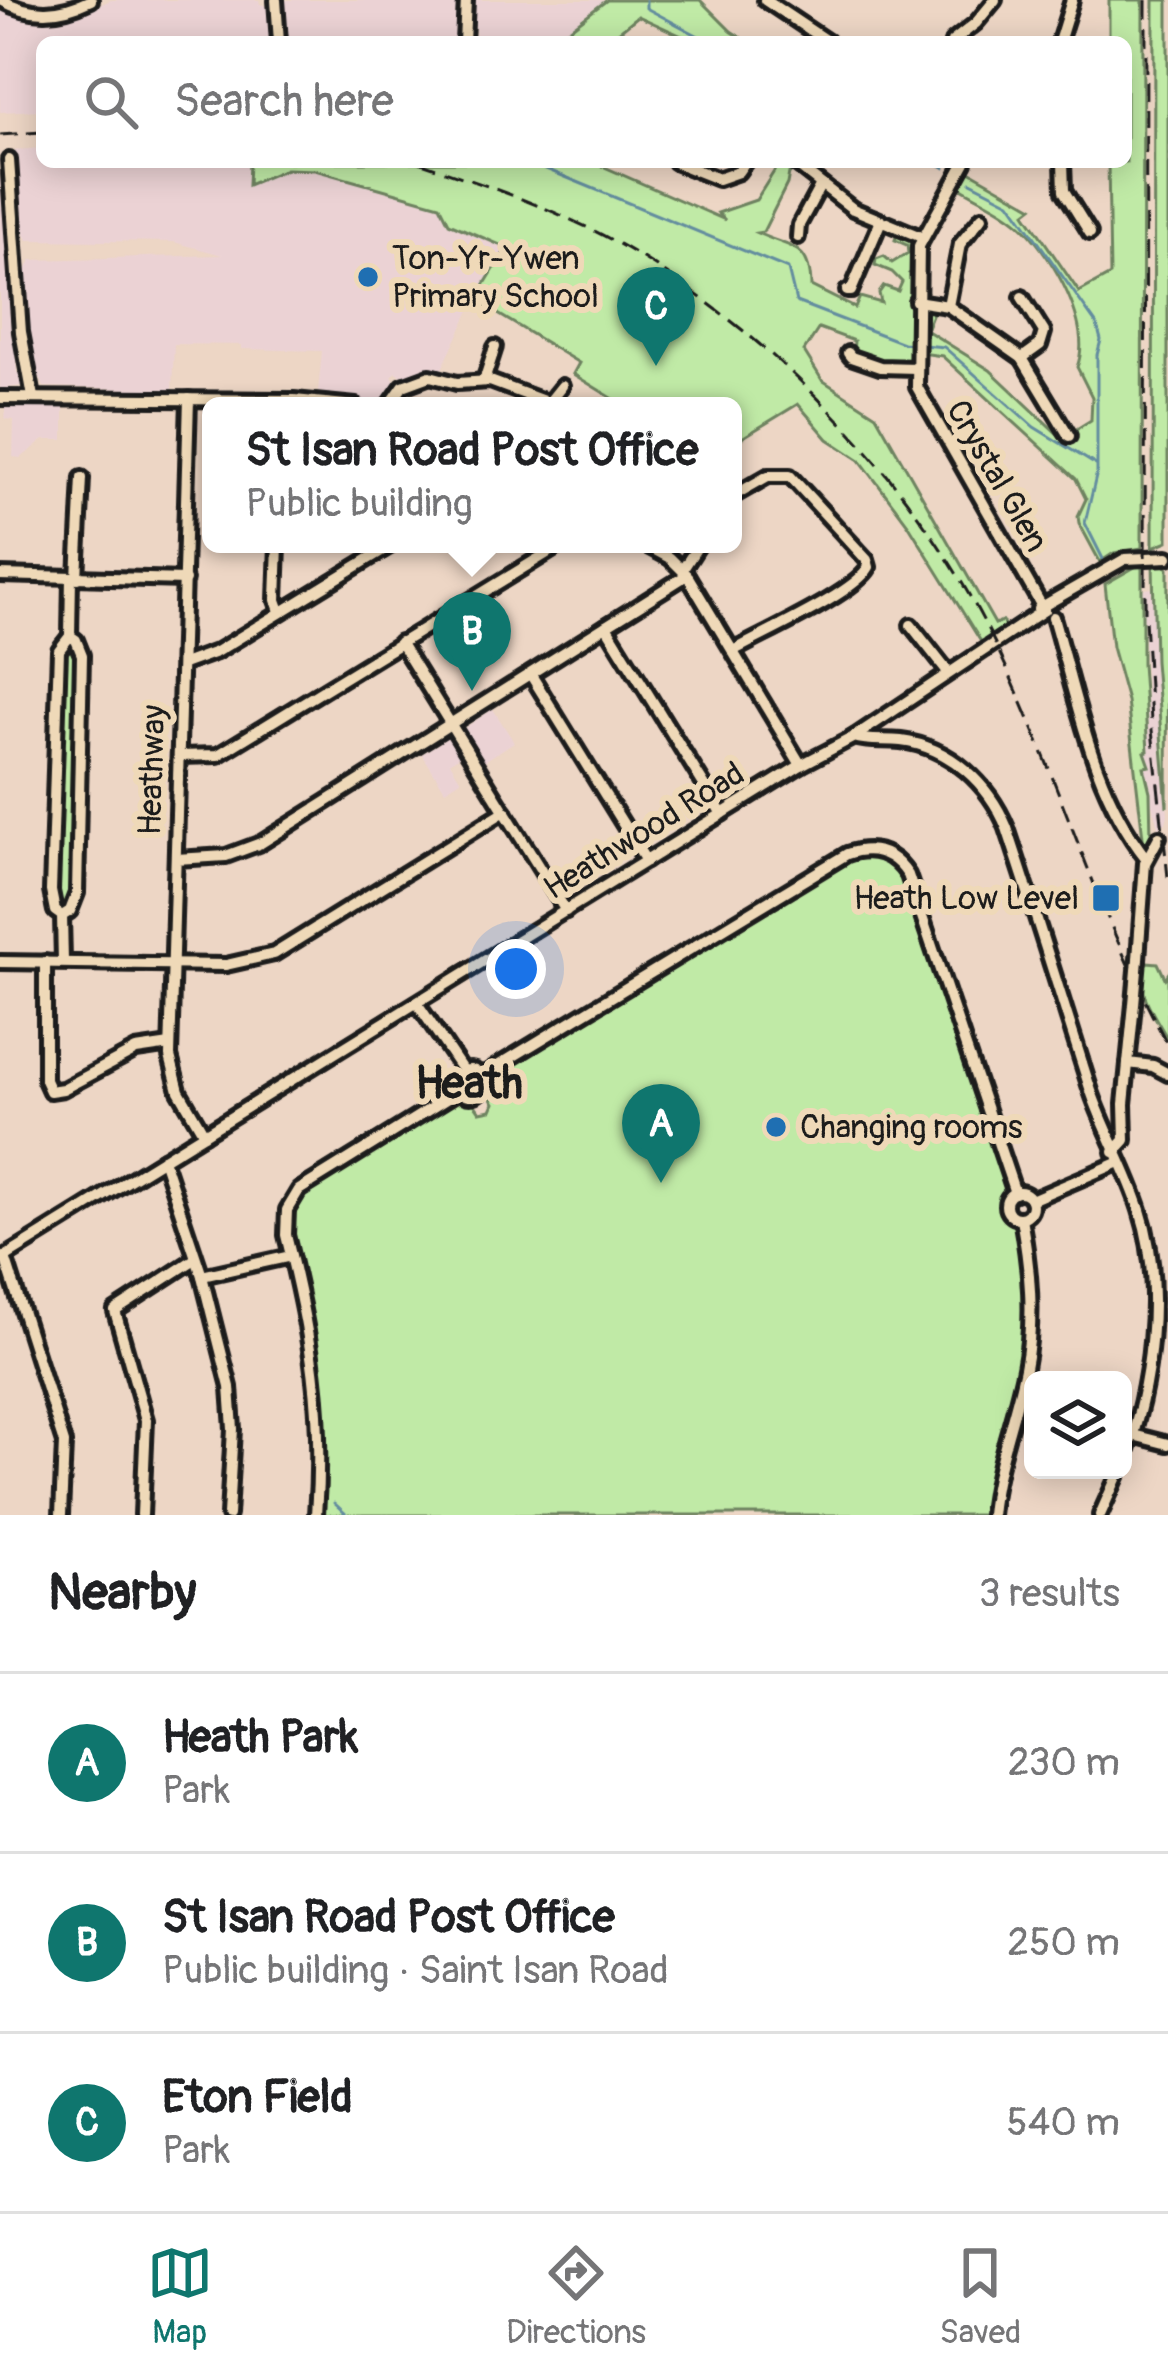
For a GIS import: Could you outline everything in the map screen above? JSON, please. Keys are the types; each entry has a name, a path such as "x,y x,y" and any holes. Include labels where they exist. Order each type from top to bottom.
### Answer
{"street":[{"path":"1,0 23,10 51,13 92,0"},
{"path":"276,0 279,36"},
{"path":"464,36 466,0"},
{"path":"765,0 819,36"},
{"path":"960,36 994,0"},
{"path":"1061,36 1072,0"},
{"path":"9,160 22,344 33,397"},
{"path":"690,168 718,179 734,175 740,168"},
{"path":"799,168 880,223 921,237"},
{"path":"806,175 809,168"},
{"name":"Crystal Glen","path":"962,168 921,237 916,368 922,403 1048,613 1108,796 1146,858"},
{"path":"1064,168 1064,191 1090,233"},
{"path":"798,237 799,225 820,186"},
{"path":"948,305 960,244 982,218"},
{"path":"847,291 880,223"},
{"path":"1022,297 1044,332 1040,345 1022,358"},
{"path":"916,301 948,305 1022,358 1069,436"},
{"path":"484,381 495,347"},
{"path":"848,353 850,358 880,367 916,368"},
{"path":"395,397 403,386 422,377 457,383 484,381 533,397"},
{"path":"557,397 562,386"},
{"path":"0,398 202,400"},
{"name":"Heathway","path":"189,399 170,1065 204,1134"},
{"path":"733,651 840,592 865,576 869,567 790,476 768,476 742,491"},
{"path":"70,636 82,478"},
{"name":"Heathwood Road","path":"3,1254 854,736 1120,562 1168,552"},
{"path":"278,553 280,611"},
{"path":"183,664 207,656 378,553"},
{"path":"179,756 218,755 547,553"},
{"path":"657,553 685,572 801,766"},
{"path":"176,859 216,858 250,849 606,626 685,572 694,553"},
{"path":"0,575 185,580"},
{"path":"606,626 722,814"},
{"path":"911,626 948,672"},
{"path":"62,916 55,910 51,891 58,650 70,636"},
{"path":"63,962 62,916 76,899 82,655 70,636"},
{"path":"400,642 566,910"},
{"path":"531,675 646,861"},
{"path":"854,736 902,741 936,751 970,773 993,799 1007,828 1102,1123 1143,1221 1152,1307 1149,1357 1132,1438"},
{"path":"0,962 236,964 266,958 505,811"},
{"path":"1030,1200 1117,1157 1125,1140 1146,858 1165,833"},
{"path":"481,1076 847,854 880,851 899,862 910,879 1015,1192"},
{"path":"45,962 45,1080 50,1091"},
{"path":"417,1003 463,1072"},
{"path":"40,1106 50,1091 63,1089 136,1050 170,1045"},
{"path":"1128,1063 1168,1074"},
{"path":"471,1069 481,1076 483,1084 477,1093 469,1096 459,1090 457,1082 463,1072 471,1069"},
{"path":"316,1515 321,1449 318,1393 285,1218 299,1190 459,1090"},
{"path":"163,1160 202,1276 231,1399 228,1515"},
{"path":"1015,1192 1030,1200 1030,1212 1021,1218 1006,1210 1015,1192"},
{"path":"991,1515 997,1464 1029,1341 1030,1274 1021,1218"},
{"path":"3,1254 64,1443 61,1515"},
{"path":"202,1276 291,1256"},
{"path":"142,1515 146,1420 115,1311 195,1259"},
{"path":"1133,1435 1168,1444"},
{"path":"1100,1515 1116,1479"}],"shaded area":[{"path":"111,0 259,0 271,7 273,36 36,36 36,110 0,112 0,7 36,21 69,18"},
{"path":"284,0 458,0 460,35 284,36"},
{"path":"473,0 607,0 560,36 476,36"},
{"path":"36,148 36,168 249,168 249,185 286,169 315,170 440,205 507,248 475,300 440,373 425,371 403,377 396,372 392,376 396,384 386,397 318,392 322,351 242,349 242,345 174,344 172,390 44,387 32,359 29,334 25,273 31,260 222,255 174,242 28,240 22,229 15,150"},
{"path":"0,152 17,373 21,373 22,386 0,389"},
{"path":"64,405 64,440 44,440 21,458 13,457 14,420 5,419 5,407"},
{"path":"1153,588 1168,815 1158,827 1152,804 1151,839 1144,767 1149,766 1142,589"},
{"path":"493,709 514,742 483,762 463,729"},
{"path":"450,736 462,755 450,762 461,780 445,790 422,754"}],"green space":[{"path":"607,0 700,0 739,36 682,36 638,16 613,36 560,36"},
{"path":"1109,0 1143,0 1142,548 1114,553 1100,562 1079,523 1086,499 1076,479 942,356 921,353 920,305 935,307 926,330 990,370 1062,438 1091,420 1092,397 1077,367 1080,332 1058,275 1018,223 960,187 968,170 1033,207 1025,213 1079,292 1110,275 1108,168 1132,168 1132,36 1109,36"},
{"path":"1154,0 1168,0 1168,541 1153,547"},
{"path":"249,168 607,168 725,220 718,213 756,200 776,168 791,168 795,172 789,173 763,232 757,233 803,255 811,286 855,308 860,297 881,303 879,293 884,286 898,291 902,282 875,265 876,259 884,256 892,263 908,253 907,245 895,240 897,234 911,242 915,269 910,273 914,274 911,359 882,361 861,356 853,353 854,341 819,328 804,351 822,380 876,415 995,624 1002,621 1008,632 983,645 908,524 860,460 828,439 798,404 742,438 742,397 610,397 573,374 579,363 475,300 507,248 449,223 440,205 315,170 286,169 248,185"},
{"path":"1153,562 1162,562 1168,569 1167,807 1155,661"},
{"path":"1142,563 1145,752 1150,766 1144,767 1151,839 1144,846 1127,701 1112,647 1105,584"},
{"path":"70,639 79,651 73,901 62,912 53,899 61,653"},
{"path":"856,853 888,857 906,876 1009,1190 1004,1212 1017,1221 1024,1260 1025,1333 989,1515 318,1515 323,1451 287,1221 297,1195 458,1095 473,1102 480,1112 491,1110 494,1103 487,1075"},
{"path":"1147,962 1158,963 1165,978 1168,974 1168,1040 1143,991"}],"waterway":[{"path":"646,0 646,8 699,36"},
{"path":"544,168 788,269 796,302 903,343 944,347 1034,427 1096,465"},
{"path":"971,182 1010,202 1097,325 1101,340 1097,472 1085,523 1103,559"},
{"path":"334,1503 347,1515"}],"railway":[{"path":"1146,0 1145,619 1168,877"},
{"path":"0,135 36,132"},
{"path":"436,168 563,216 644,259 752,338 802,383 893,482 933,536 999,652 1121,949 1168,1045"}],"place":[{"name":"Ton-Yr-Ywen Primary School","path":"368,277"},
{"name":"Eton Field","path":"656,366"},
{"name":"St Isan Road Post Office","path":"472,691"},
{"name":"Heath Low Level","path":"1106,898"},
{"name":"Changing rooms","path":"776,1127"},
{"name":"Heath Park","path":"661,1183"}],"district":[{"name":"Heath","path":"469,1084"}]}
